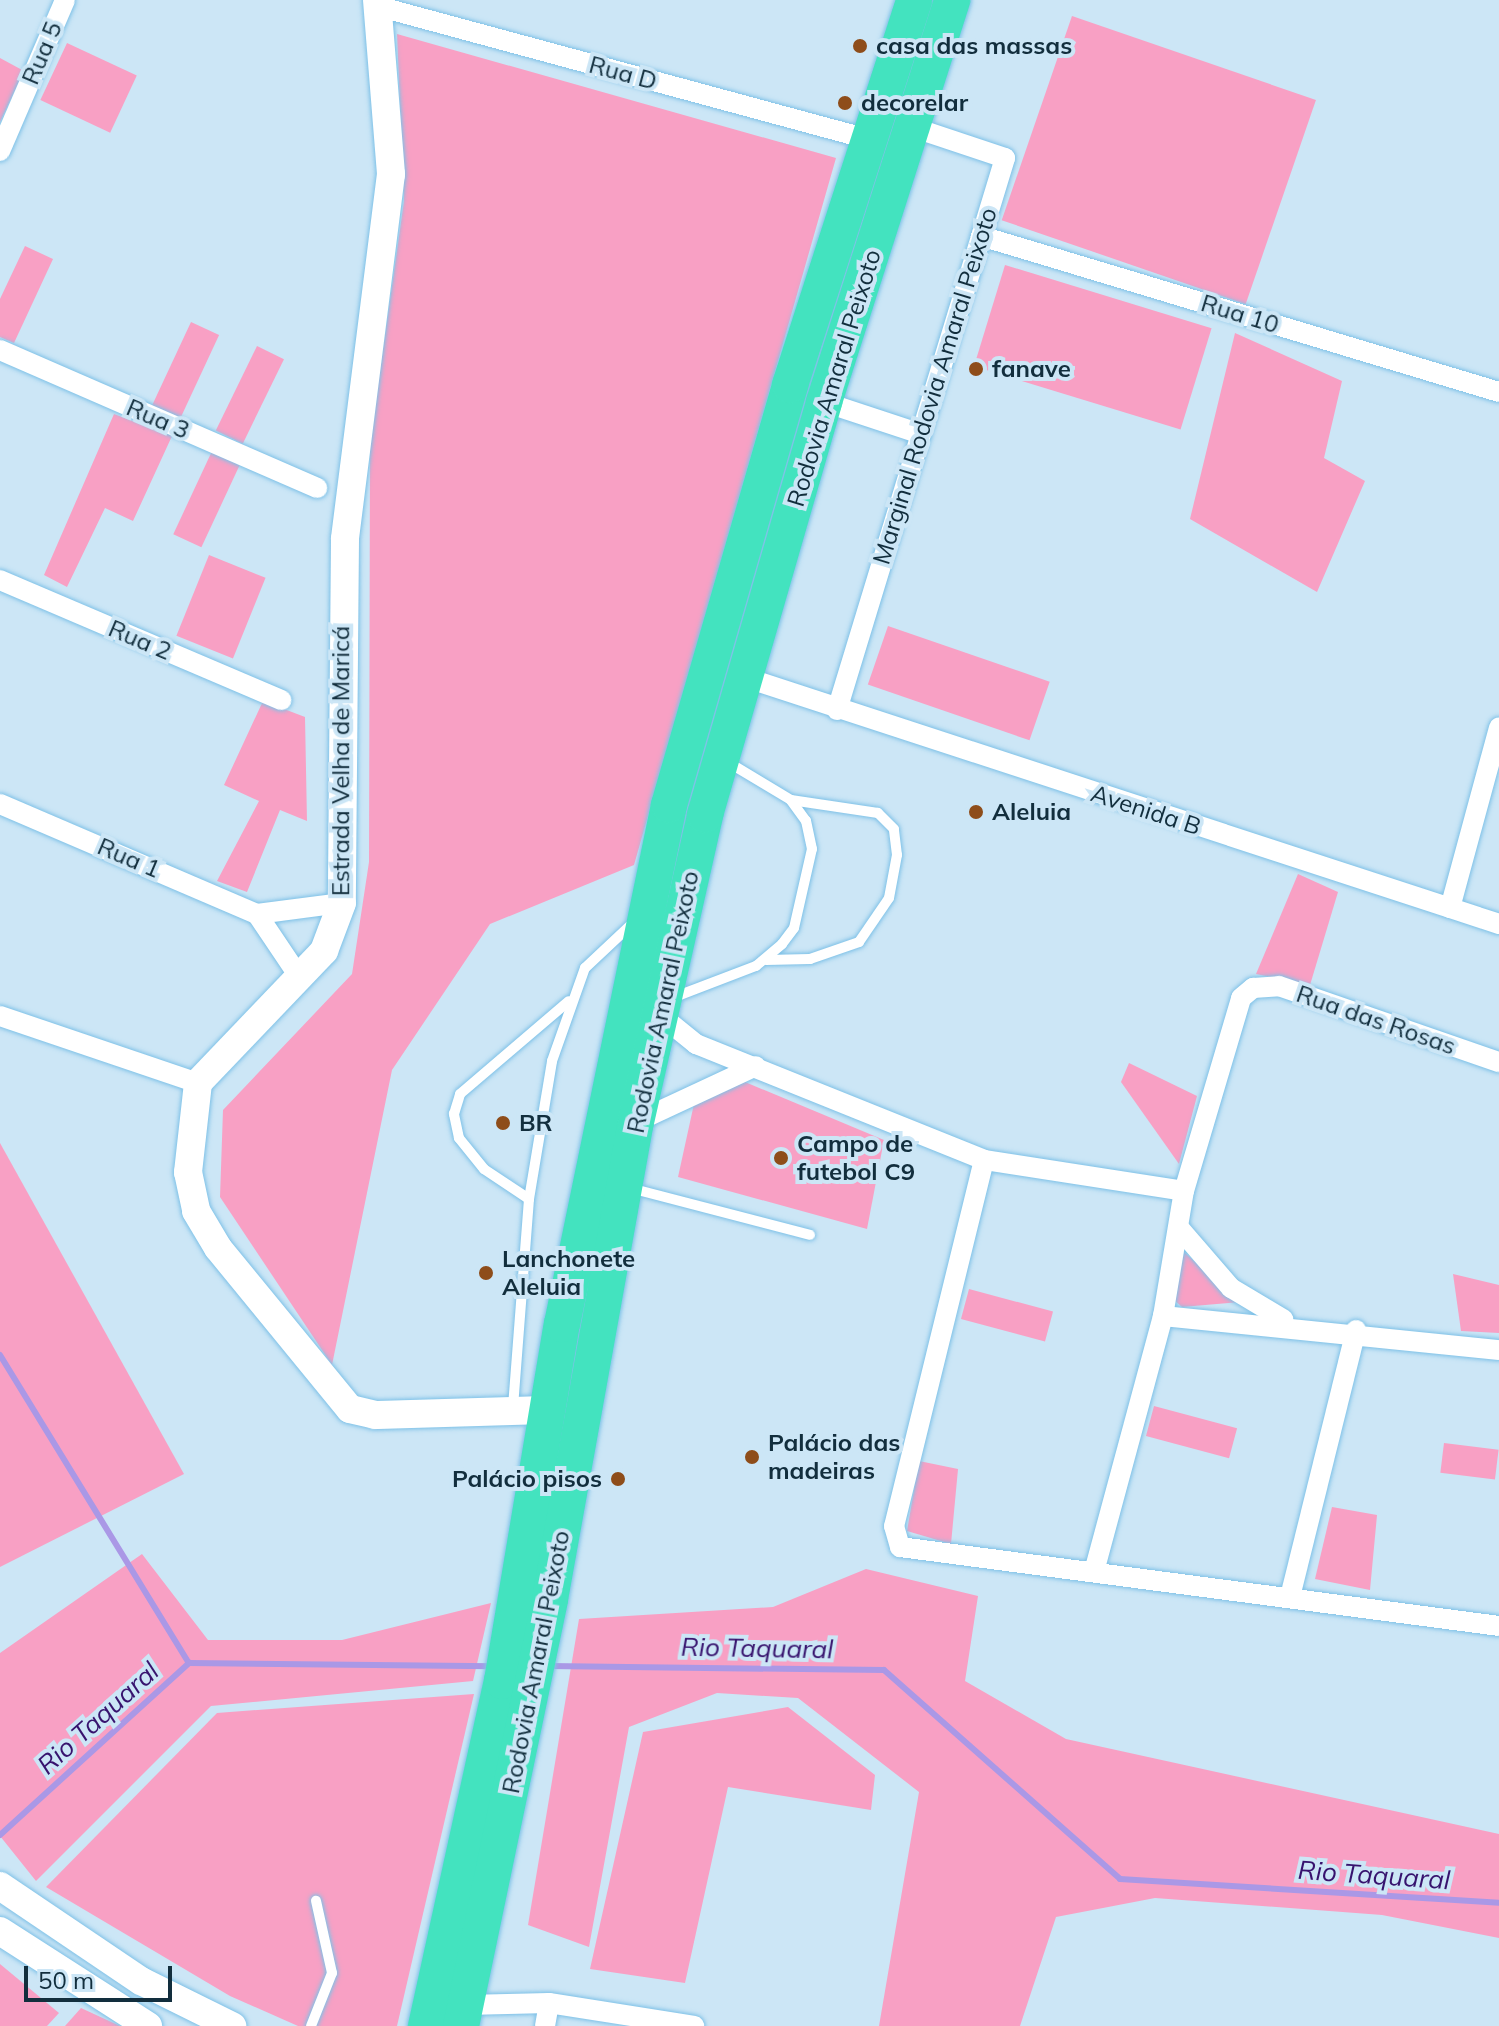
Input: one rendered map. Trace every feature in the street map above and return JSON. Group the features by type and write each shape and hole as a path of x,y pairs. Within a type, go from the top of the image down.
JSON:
{"highway":[{"name":"Rodovia Amaral Peixoto","path":"534,1597 531,1410 654,904 669,805 707,656 914,0"},
{"name":"Rodovia Amaral Peixoto","path":"463,2015 534,1597 661,1008 720,757 747,678 824,402 952,0"},
{"name":"Rodovia Amaral Peixoto","path":"426,2026 517,1684"}],"street":[{"name":"Rua 5","path":"0,151 57,3"},
{"name":"Rua D","path":"377,3 868,139"},
{"name":"Estrada Velha de Maricá","path":"198,1083 324,951 342,903 345,539 391,174 377,3"},
{"name":"Marginal Rodovia Amaral Peixoto","path":"837,710 918,433 1005,158 912,127"},
{"name":"Rua 10","path":"981,236 1499,392"},
{"name":"Rua 3","path":"0,350 317,488"},
{"path":"824,402 918,433"},
{"name":"Rua 2","path":"0,580 281,700"},
{"name":"Avenida B","path":"747,678 837,710 1499,924"},
{"path":"1450,908 1499,728"},
{"name":"Rua 1","path":"0,804 257,914"},
{"path":"300,978 257,914 342,903"},
{"name":"Rua das Rosas","path":"1184,1191 1232,1012 1253,988 1279,986 1499,1062"},
{"path":"661,1008 696,1044 984,1160 1184,1191 1163,1316 1095,1568"},
{"path":"0,1016 198,1083 188,1172 196,1211 330,1393 375,1415 531,1410"},
{"path":"636,1122 756,1066"},
{"path":"984,1160 895,1541 908,1549 1095,1568 1291,1593 1499,1626"},
{"path":"1180,1229 1231,1288 1294,1324"},
{"path":"1163,1316 1356,1330 1499,1350"},
{"path":"1291,1593 1356,1330"},
{"path":"5,1890 141,1981 232,2026"},
{"path":"0,1931 148,2026"},
{"path":"463,2015 549,2003 694,2026"},
{"path":"545,2026 549,2003"}],"lane":[{"path":"661,1008 766,960 810,959 859,942 889,898 897,855 894,829 878,813 791,800 720,757"},
{"path":"766,960 794,928 812,849 806,821 791,800"},
{"path":"531,1410 529,1199 570,1000 585,968 654,904"},
{"path":"529,1199 484,1169 459,1138 454,1114 460,1094 570,1000"},
{"path":"624,1187 810,1235"},
{"path":"311,2026 332,1973 316,1901"}],"shaded area":[{"path":"1072,16 1316,100 1246,304 1002,220"},
{"path":"397,34 836,158 634,865 490,924 392,1070 332,1365 220,1197 223,1110 352,974 369,862 370,442 404,201"},
{"path":"67,43 137,76 110,133 40,100"},
{"path":"0,58 24,71 0,122"},
{"path":"25,246 53,259 14,343 0,337 0,299"},
{"path":"1005,265 1212,328 1181,430 974,366"},
{"path":"191,322 219,335 180,419 152,406"},
{"path":"1235,333 1342,381 1324,458 1365,481 1317,592 1190,519"},
{"path":"257,346 284,359 243,444 216,430"},
{"path":"114,414 172,436 133,521 105,508 67,587 44,575"},
{"path":"213,449 241,462 201,547 173,534"},
{"path":"209,555 266,578 233,659 176,636"},
{"path":"888,626 1050,682 1029,740 868,685"},
{"path":"263,701 305,717 307,821 280,810 247,892 217,881 259,801 224,785"},
{"path":"1298,874 1338,892 1310,985 1256,974"},
{"path":"1129,1063 1197,1096 1179,1164 1121,1082"},
{"name":"Campo de futebol C9","path":"745,1082 884,1140 867,1229 678,1177 694,1104"},
{"path":"0,1143 184,1474 0,1567"},
{"path":"1184,1252 1240,1302 1182,1307 1173,1299"},
{"path":"1453,1274 1499,1285 1499,1333 1461,1331"},
{"path":"969,1289 1053,1312 1045,1341 961,1319"},
{"path":"1154,1406 1237,1428 1229,1458 1146,1436"},
{"path":"1444,1443 1499,1450 1495,1479 1440,1473"},
{"path":"919,1461 958,1469 951,1544 907,1531"},
{"path":"1332,1507 1377,1515 1370,1590 1315,1579"},
{"path":"142,1554 208,1640 342,1640 491,1603 473,1681 211,1706 36,1881 0,1836 0,1653"},
{"path":"866,1569 978,1596 965,1681 1066,1739 1499,1834 1499,1938 1382,1915 1155,1898 1056,1917 1020,2026 879,2026 919,1792 798,1698 717,1693 629,1727 589,1947 528,1925 579,1619 773,1607"},
{"path":"474,1694 397,2026 298,2026 230,1996 46,1887 217,1713"},
{"path":"788,1707 875,1775 871,1810 728,1787 685,1983 590,1969 643,1732"},
{"path":"0,1964 59,2013 47,2026 0,2026"},
{"path":"81,2008 120,2026 65,2026"}],"waterway":[{"path":"0,1355 189,1663"},
{"name":"Rio Taquaral","path":"0,1835 189,1663 494,1666"},
{"name":"Rio Taquaral","path":"549,1666 884,1670 1120,1879 1499,1903"}],"place":[{"name":"casa das massas","path":"860,46"},
{"name":"decorelar","path":"845,103"},
{"name":"fanave","path":"976,369"},
{"name":"Aleluia","path":"976,812"},
{"name":"BR","path":"503,1123"},
{"name":"Campo de futebol C9","path":"781,1158"},
{"name":"Lanchonete Aleluia","path":"486,1273"},
{"name":"Palácio das madeiras","path":"752,1457"},
{"name":"Palácio pisos","path":"618,1479"}]}
